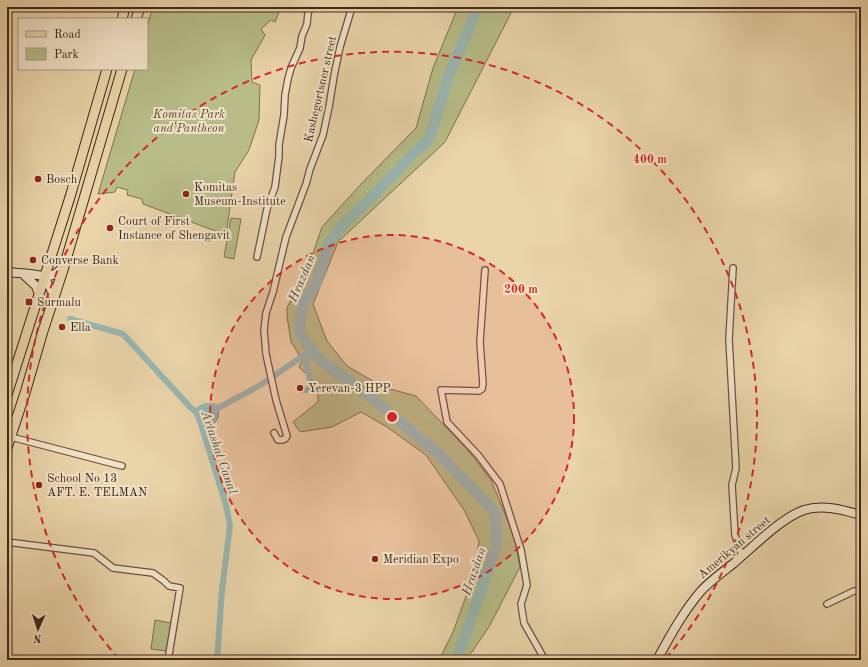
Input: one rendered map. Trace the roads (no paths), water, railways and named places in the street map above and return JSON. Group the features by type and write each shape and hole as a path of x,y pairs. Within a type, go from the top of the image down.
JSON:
{"main road":[{"path":"122,18 125,7"},
{"path":"136,18 140,7"},
{"path":"7,395 70,197 107,70"},
{"path":"7,448 55,296 122,70"}],"street":[{"path":"257,257 267,209 275,187 288,79 300,48 302,36 307,24 308,13 311,7"},
{"name":"Kashegortsner street","path":"274,433 278,440 285,439 287,436 276,400 266,354 264,330 266,313 273,292 286,237 306,184 322,135 329,107 340,47 352,7"},
{"path":"7,272 44,277 57,273 64,264"},
{"path":"732,268 729,339 736,468 732,485 735,535 742,556"},
{"path":"485,270 480,342 483,384 482,389 473,392 441,390 447,422 478,455 500,484 521,550 527,585 521,604 524,623 545,660"},
{"path":"26,274 36,286 39,294"},
{"path":"44,277 51,289 53,299"},
{"path":"11,437 122,466"},
{"name":"Amerikyan street","path":"657,660 673,632 702,590 789,517 804,510 824,507 861,515"},
{"path":"7,542 94,553 113,568 153,573 169,586 180,588 168,660"},
{"path":"827,604 854,591 861,591"}],"water":[{"path":"208,407 218,411 218,417 216,421 206,427 201,411"}],"waterway":[{"name":"Hrazdan","path":"457,660 496,547 496,513 440,455 378,403 320,360 300,334 300,323 303,303 316,284 329,243 343,225 429,139 449,75 478,7"},
{"name":"Artashat Canal","path":"70,319 123,334 196,412 199,418 226,505 230,526 222,590 217,660"},
{"path":"210,415 216,409 259,386 312,350"},
{"path":"301,390 312,388 306,362 307,354"},
{"path":"196,412 206,406 218,408"}],"place":[{"name":"Bosch","path":"38,179"},
{"name":"Komitas Museum-Institute","path":"186,194"},
{"name":"Court of First Instance of Shengavit","path":"110,228"},
{"name":"Converse Bank","path":"33,260"},
{"name":"Surmalu","path":"29,302"},
{"name":"Ella","path":"62,327"},
{"name":"Yerevan-3 HPP","path":"300,388"},
{"name":"School No 13 AFT. E. TELMAN","path":"39,485"},
{"name":"Meridian Expo","path":"375,559"}],"park label":[{"name":"Komitas Park and Pantheon","path":"189,121"}]}
